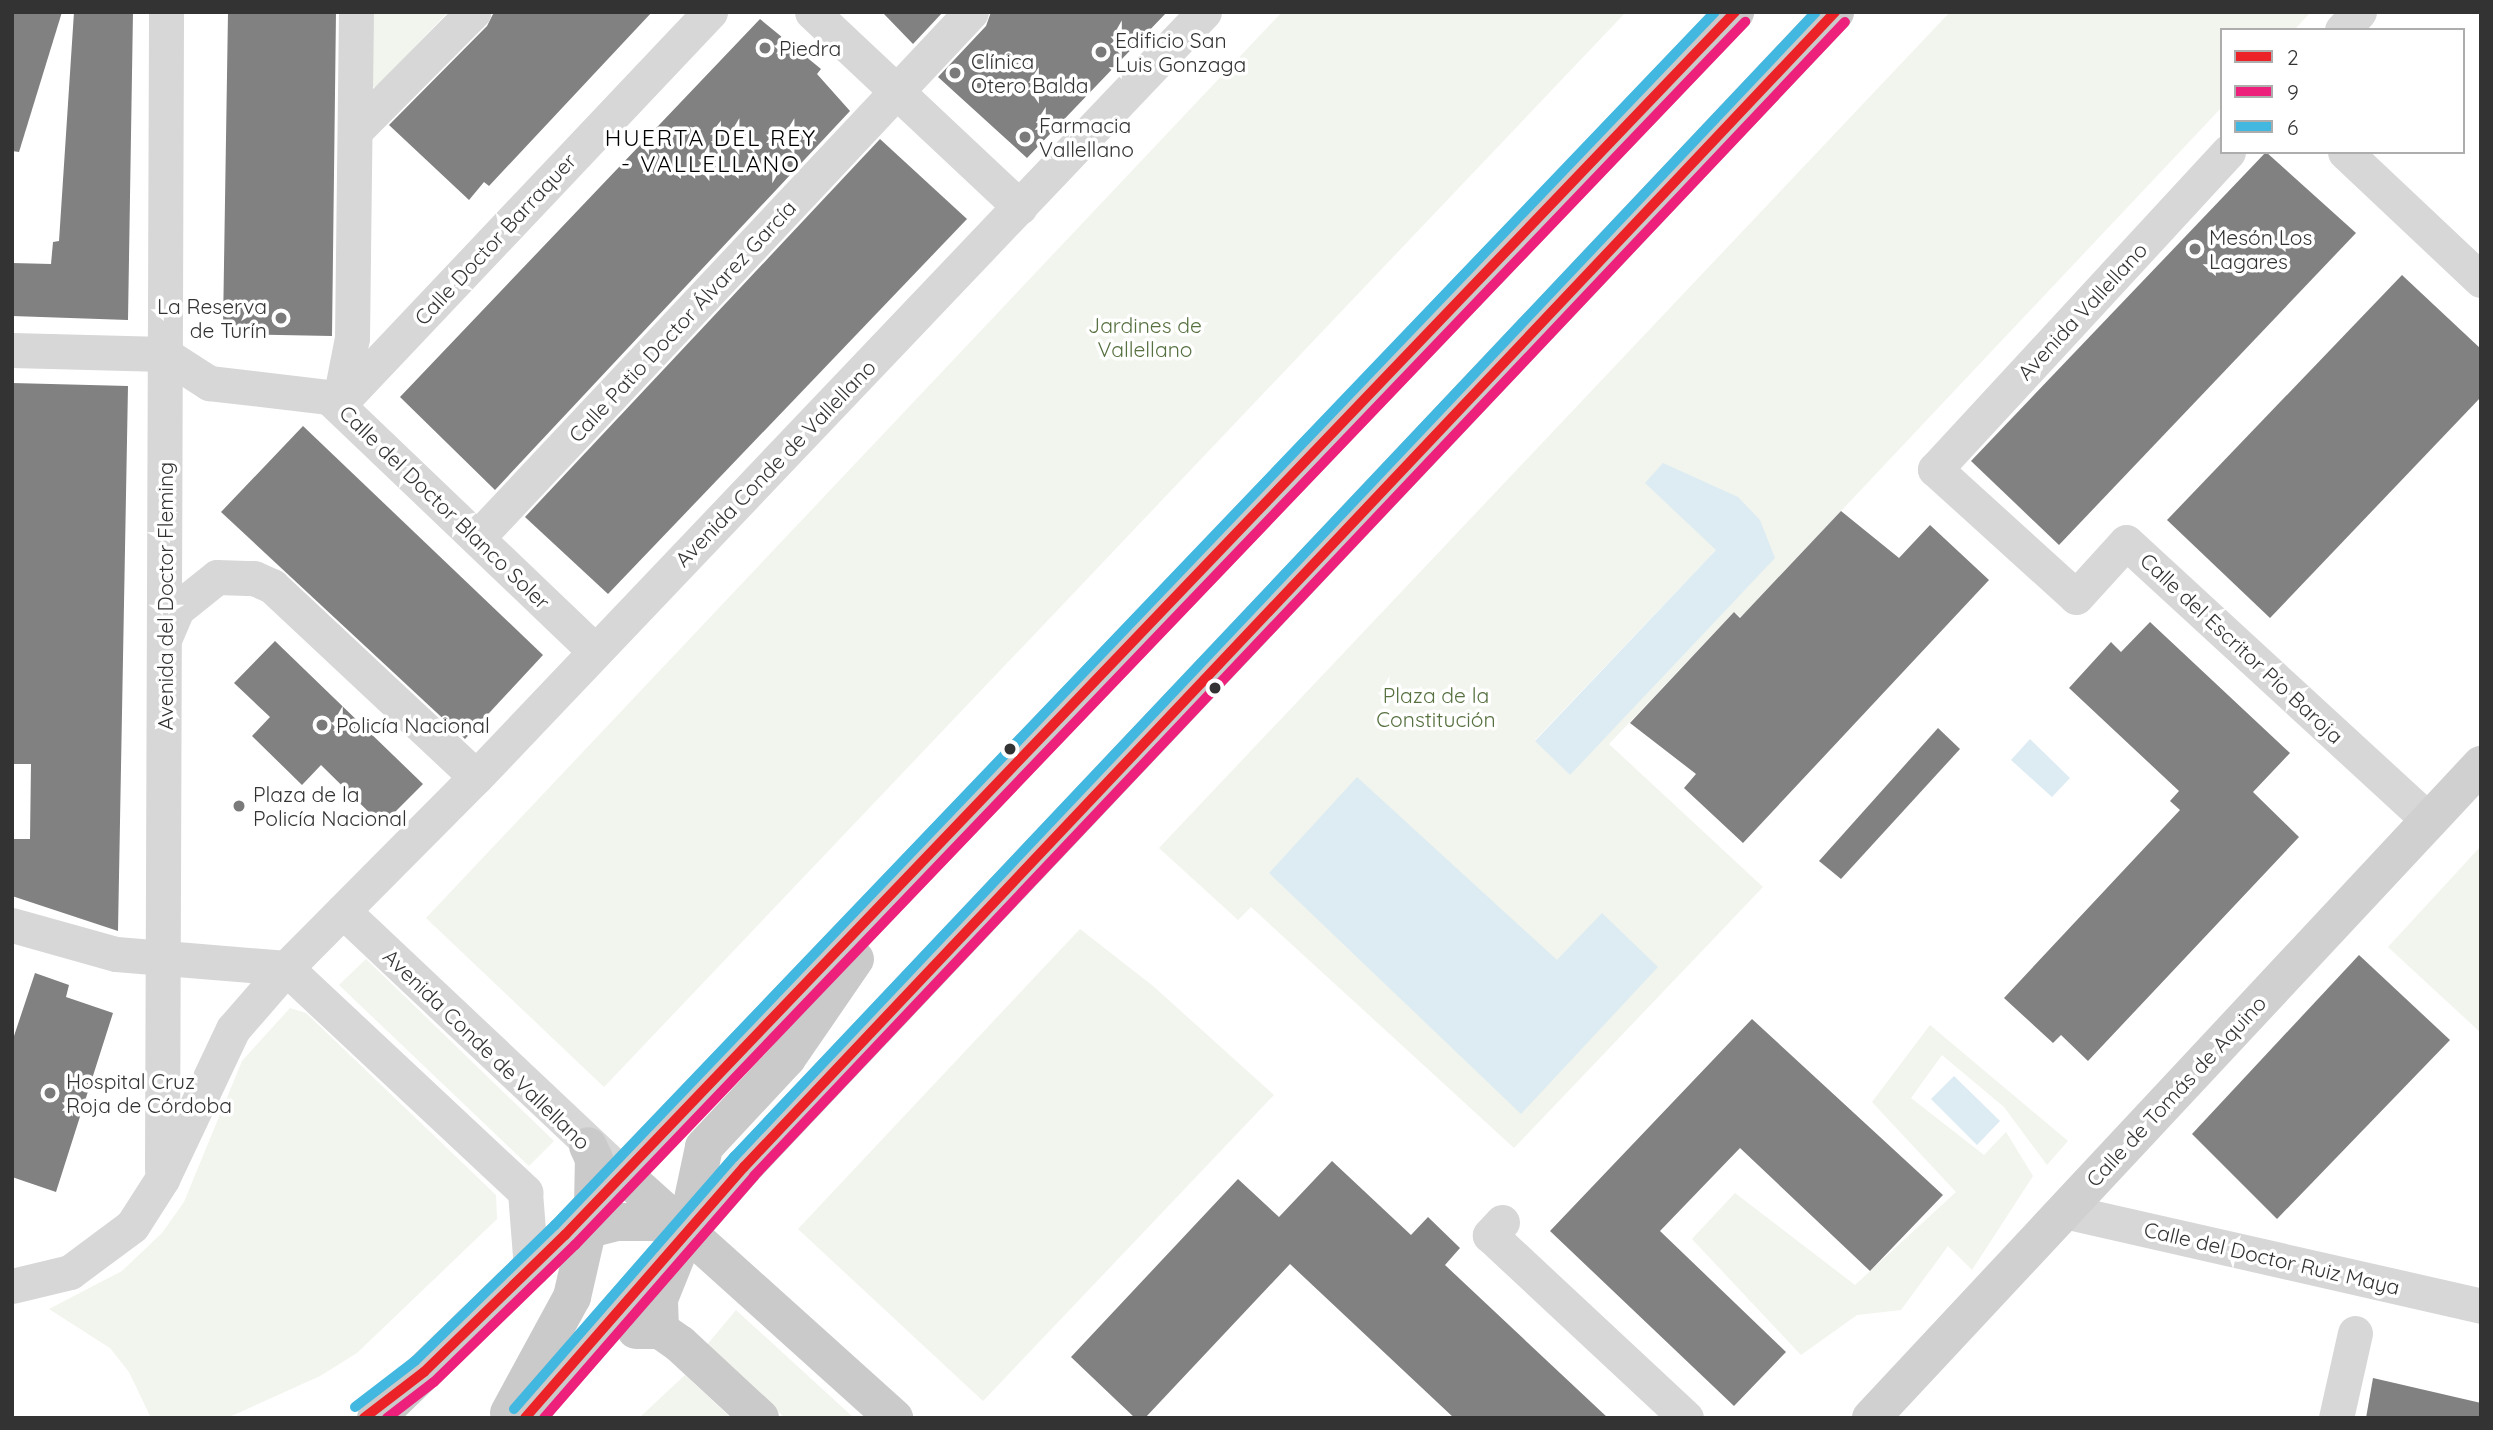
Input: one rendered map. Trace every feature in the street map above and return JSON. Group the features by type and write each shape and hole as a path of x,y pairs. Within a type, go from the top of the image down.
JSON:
{"main road":[{"path":"376,1418 582,1222 623,1174 1735,12"},
{"path":"525,1418 686,1232 1835,12"},
{"path":"660,1330 659,1299 686,1232 704,1147 787,1058 923,860"},
{"path":"506,1418 572,1297 594,1159 588,1146"},
{"path":"623,1174 894,1418"},
{"path":"582,1222 655,1222 686,1232"},
{"path":"568,1370 634,1330 660,1330 760,1418"},
{"path":"364,1418 424,1372"}],"street":[{"name":"Avenida del Doctor Fleming","path":"162,1179 160,958 166,635 166,12"},
{"path":"339,404 352,338 356,12"},
{"path":"355,131 473,12"},
{"name":"Calle Doctor Barraquer","path":"339,404 710,12"},
{"path":"812,12 1020,207"},
{"name":"Calle Patio Doctor Álvarez García","path":"478,537 971,12"},
{"name":"Avenida Conde de Vallellano","path":"12,1286 48,1280 91,1261 132,1226 162,1179 233,1029 286,968 476,777 1204,12"},
{"path":"2344,28 2359,12"},
{"name":"Avenida Vallellano","path":"1935,468 2226,154"},
{"path":"2347,154 2481,280"},
{"path":"12,350 164,354"},
{"name":"Calle del Doctor Blanco Soler","path":"164,354 209,383 316,393 339,404 595,651"},
{"name":"Calle del Escritor Pío Baroja","path":"1935,468 2076,597 2126,542 2429,821"},
{"path":"166,635 177,609 217,577 254,578 272,586 476,777"},
{"name":"Calle de Tomás de Aquino","path":"1871,1418 2481,765"},
{"name":"Avenida Conde de Vallellano","path":"343,911 588,1146 623,1174"},
{"path":"12,925 116,954 286,968 525,1192 531,1269"},
{"name":"Calle del Doctor Ruiz Maya","path":"2064,1211 2481,1306"},
{"path":"1502,1222 1490,1235 1686,1418"},
{"path":"2336,1418 2355,1333"}],"green space":[{"path":"369,12 448,12 376,87 370,86"},
{"name":"Jardines de Vallellano","path":"1282,12 1626,12 604,1087 426,918"},
{"name":"Plaza de la Constitución","path":"1950,12 2311,12 2296,28 2220,28 2220,109 1741,617 1734,612 1609,744 1763,887 1514,1148 1251,907 1238,920 1159,848","holes":["1716,550 1570,775 1535,740"]},
{"path":"2481,846 2481,1033 2388,947"},
{"path":"1080,929 1153,986 1274,1095 983,1401 798,1229"},
{"path":"366,959 554,1141 529,1166 339,985"},
{"path":"290,1008 306,1013 496,1195 497,1219 357,1353 320,1376 227,1418 151,1418 129,1372 110,1348 49,1309 122,1271 162,1233 184,1202 242,1061"},
{"path":"1930,1025 2068,1141 2047,1165 2004,1107 1942,1055 1911,1098 1984,1155 2006,1132 2033,1176 1972,1270 1948,1246 1901,1310 1857,1315 1801,1355 1692,1239 1735,1193 1855,1285 1956,1192 1872,1102"},
{"path":"736,1310 854,1418 785,1418 706,1346"},
{"path":"685,1375 731,1418 639,1418"}],"shaded area":[{"path":"1663,463 1738,497 1760,520 1775,558 1570,775 1535,741 1716,550 1645,483"},
{"path":"2030,739 2070,778 2052,797 2011,760"},
{"path":"1357,777 1557,960 1602,913 1658,967 1521,1114 1269,873"},
{"path":"1954,1076 2000,1121 1977,1145 1931,1099"}],"building":[{"path":"12,12 62,12 19,152 12,151"},
{"path":"74,12 133,12 128,320 12,316 12,263 51,264 53,242 59,241"},
{"path":"228,12 336,12 332,336 230,334 230,327 223,327"},
{"path":"494,12 652,12 489,186 484,182 469,200 389,125 487,26"},
{"path":"882,12 943,12 913,44"},
{"path":"991,12 1167,12 1027,158 938,77 986,26"},
{"path":"760,19 821,69 817,74 850,111 495,490 400,397"},
{"path":"880,139 967,219 608,594 525,517"},
{"path":"2264,154 2268,154 2356,233 2059,545 1971,461"},
{"path":"2402,275 2481,349 2481,397 2270,618 2167,520"},
{"path":"12,383 128,386 118,931 12,896 12,839 30,839 31,764 12,764"},
{"path":"303,426 543,655 465,739 221,512"},
{"path":"1841,511 1899,558 1930,525 1989,580 1743,843 1684,788 1696,774 1630,723 1734,612 1740,618"},
{"path":"2150,622 2290,753 2253,792 2299,837 2088,1061 2061,1035 2053,1043 2004,998 2180,810 2170,801 2179,791 2069,688 2111,642 2121,652"},
{"path":"275,641 423,784 382,825 321,765 302,785 252,736 270,717 234,683"},
{"path":"1938,728 1960,749 1841,879 1819,861"},
{"path":"2359,955 2450,1040 2277,1219 2192,1134"},
{"name":"Hospital Cruz Roja de Córdoba","path":"35,973 69,985 66,997 113,1013 56,1192 12,1177 12,1042"},
{"path":"1752,1019 1943,1195 1870,1271 1740,1148 1660,1231 1786,1352 1734,1406 1550,1231"},
{"path":"1332,1161 1411,1235 1428,1217 1460,1248 1445,1265 1608,1418 1454,1418 1290,1264 1145,1418 1135,1418 1071,1357 1238,1179 1279,1217"},
{"path":"2373,1378 2481,1403 2481,1418 2366,1418"}],"transit line":[{"name":"6","path":"355,1407 415,1361 555,1225 1715,12"},
{"name":"2","path":"364,1418 424,1372 565,1235 1735,12"},
{"name":"6","path":"514,1409 734,1157 1816,12"},
{"name":"2","path":"525,1418 744,1167 1835,12"},
{"name":"9","path":"387,1418 434,1382 575,1245 1745,22"},
{"name":"9","path":"544,1418 754,1176 1845,22"}],"place":[{"name":"Piedra","path":"765,48"},
{"name":"Edificio San Luis Gonzaga","path":"1101,52"},
{"name":"Clínica Otero Balda","path":"955,73"},
{"name":"Farmacia Vallellano","path":"1025,137"},
{"name":"Mesón Los Lagares","path":"2195,249"},
{"name":"La Reserva de Turín","path":"281,318"},
{"name":"Policía Nacional","path":"322,725"},
{"name":"Plaza de la Policía Nacional","path":"239,806"},
{"name":"Hospital Cruz Roja de Córdoba","path":"50,1093"}],"district":[{"name":"HUERTA DEL REY - VALLELLANO","path":"711,151"}]}
